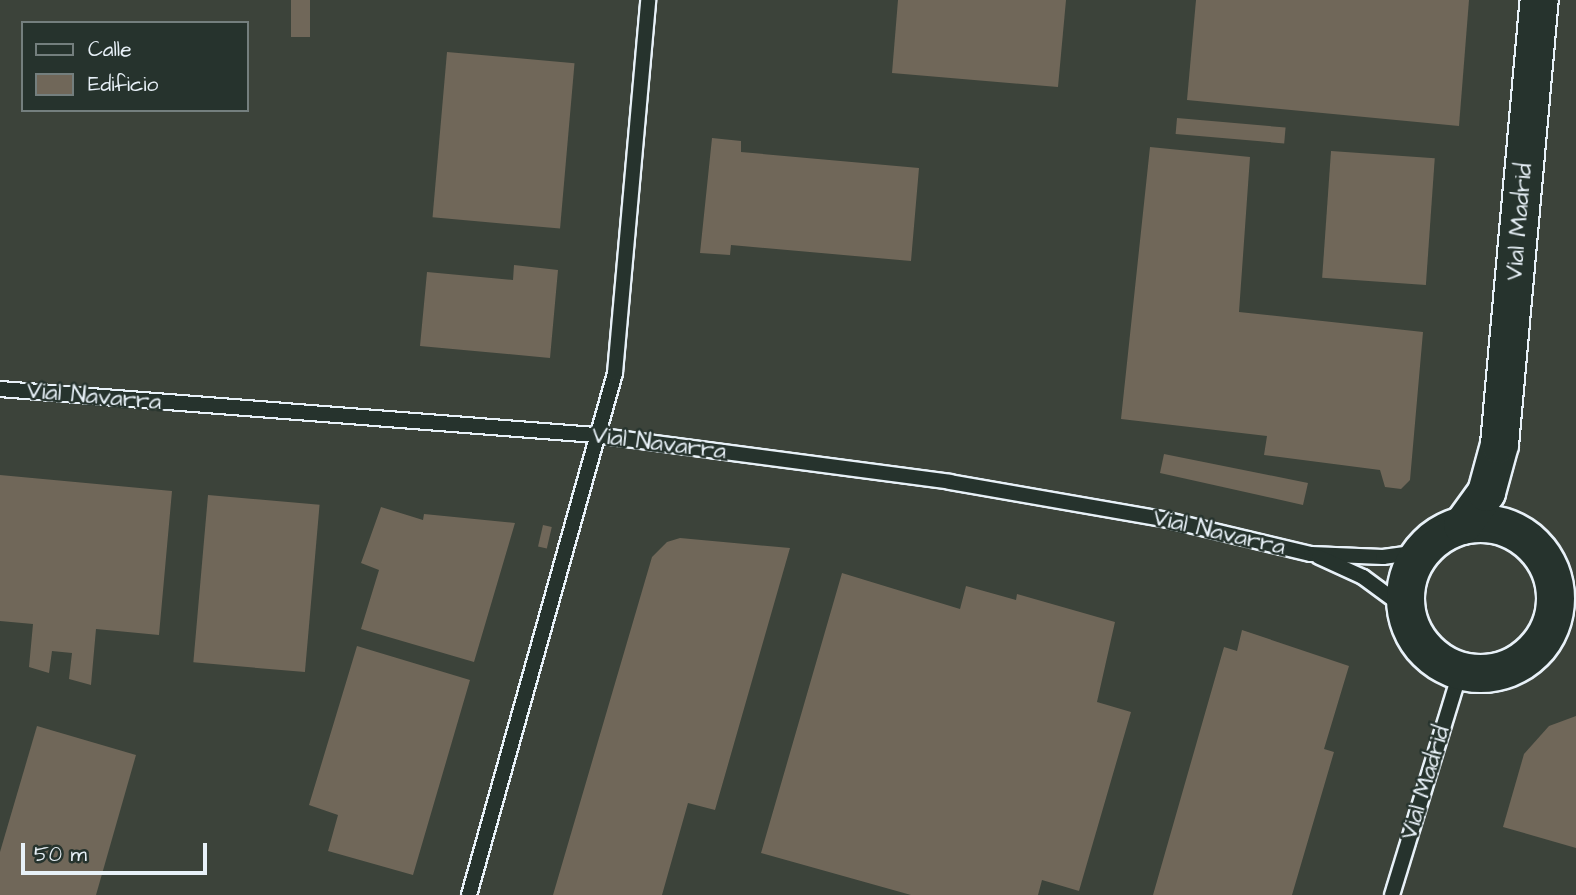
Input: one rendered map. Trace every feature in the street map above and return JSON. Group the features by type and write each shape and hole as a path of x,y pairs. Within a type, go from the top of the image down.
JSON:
{"street":[{"name":"Vial Madrid","path":"1462,525 1486,492 1499,444 1539,0"},
{"name":"Vial Madrid","path":"1499,444 1510,499 1525,538"},
{"path":"1487,523 1525,538 1549,567 1565,622 1518,665 1489,674 1460,672 1427,651 1415,636 1405,608 1405,582 1418,552 1437,536 1462,525 1487,523"}],"lane":[{"path":"469,895 595,435 615,373 648,0"},
{"name":"Vial Navarra","path":"0,389 595,435 950,482 1168,520 1311,554 1363,577 1405,608"},
{"name":"Vial Navarra","path":"1311,554 1383,557 1418,552"},
{"name":"Vial Madrid","path":"1392,895 1460,672"}],"shaded area":[{"path":"0,0 1576,0 1576,895 0,895"}],"building":[{"path":"291,0 310,0 310,37 291,37"},
{"path":"898,0 1066,0 1058,87 892,73"},
{"path":"1196,0 1469,0 1459,126 1187,100"},
{"path":"447,52 575,63 560,229 433,217"},
{"path":"1177,118 1286,127 1284,143 1176,134"},
{"path":"712,138 741,141 741,152 919,168 911,261 731,245 730,255 700,253"},
{"path":"1150,147 1250,157 1239,312 1423,332 1410,480 1401,489 1385,487 1380,470 1264,455 1267,436 1121,419"},
{"path":"1331,151 1435,158 1426,285 1322,278"},
{"path":"514,265 558,270 550,358 420,346 427,272 513,280"},
{"path":"1164,454 1308,483 1303,505 1160,473"},
{"path":"0,475 172,491 159,635 96,629 91,685 69,679 72,653 52,651 49,673 29,667 33,624 0,621"},
{"path":"208,495 320,505 305,672 193,662"},
{"path":"381,507 423,520 424,514 515,523 474,662 361,629 379,570 361,563"},
{"path":"543,525 552,527 547,548 538,546"},
{"path":"680,538 790,548 715,810 688,803 662,895 553,895 652,557 667,542"},
{"path":"842,573 960,609 966,586 1016,600 1017,594 1115,622 1097,702 1131,712 1079,891 1042,880 1038,895 911,895 761,853"},
{"path":"1242,630 1349,666 1324,749 1334,752 1292,895 1153,895 1224,647 1237,651"},
{"path":"357,646 470,680 413,875 328,851 338,815 309,805"},
{"path":"1576,716 1576,848 1503,827 1524,754 1549,726"},
{"path":"37,726 136,755 96,895 0,895 0,852"}]}
